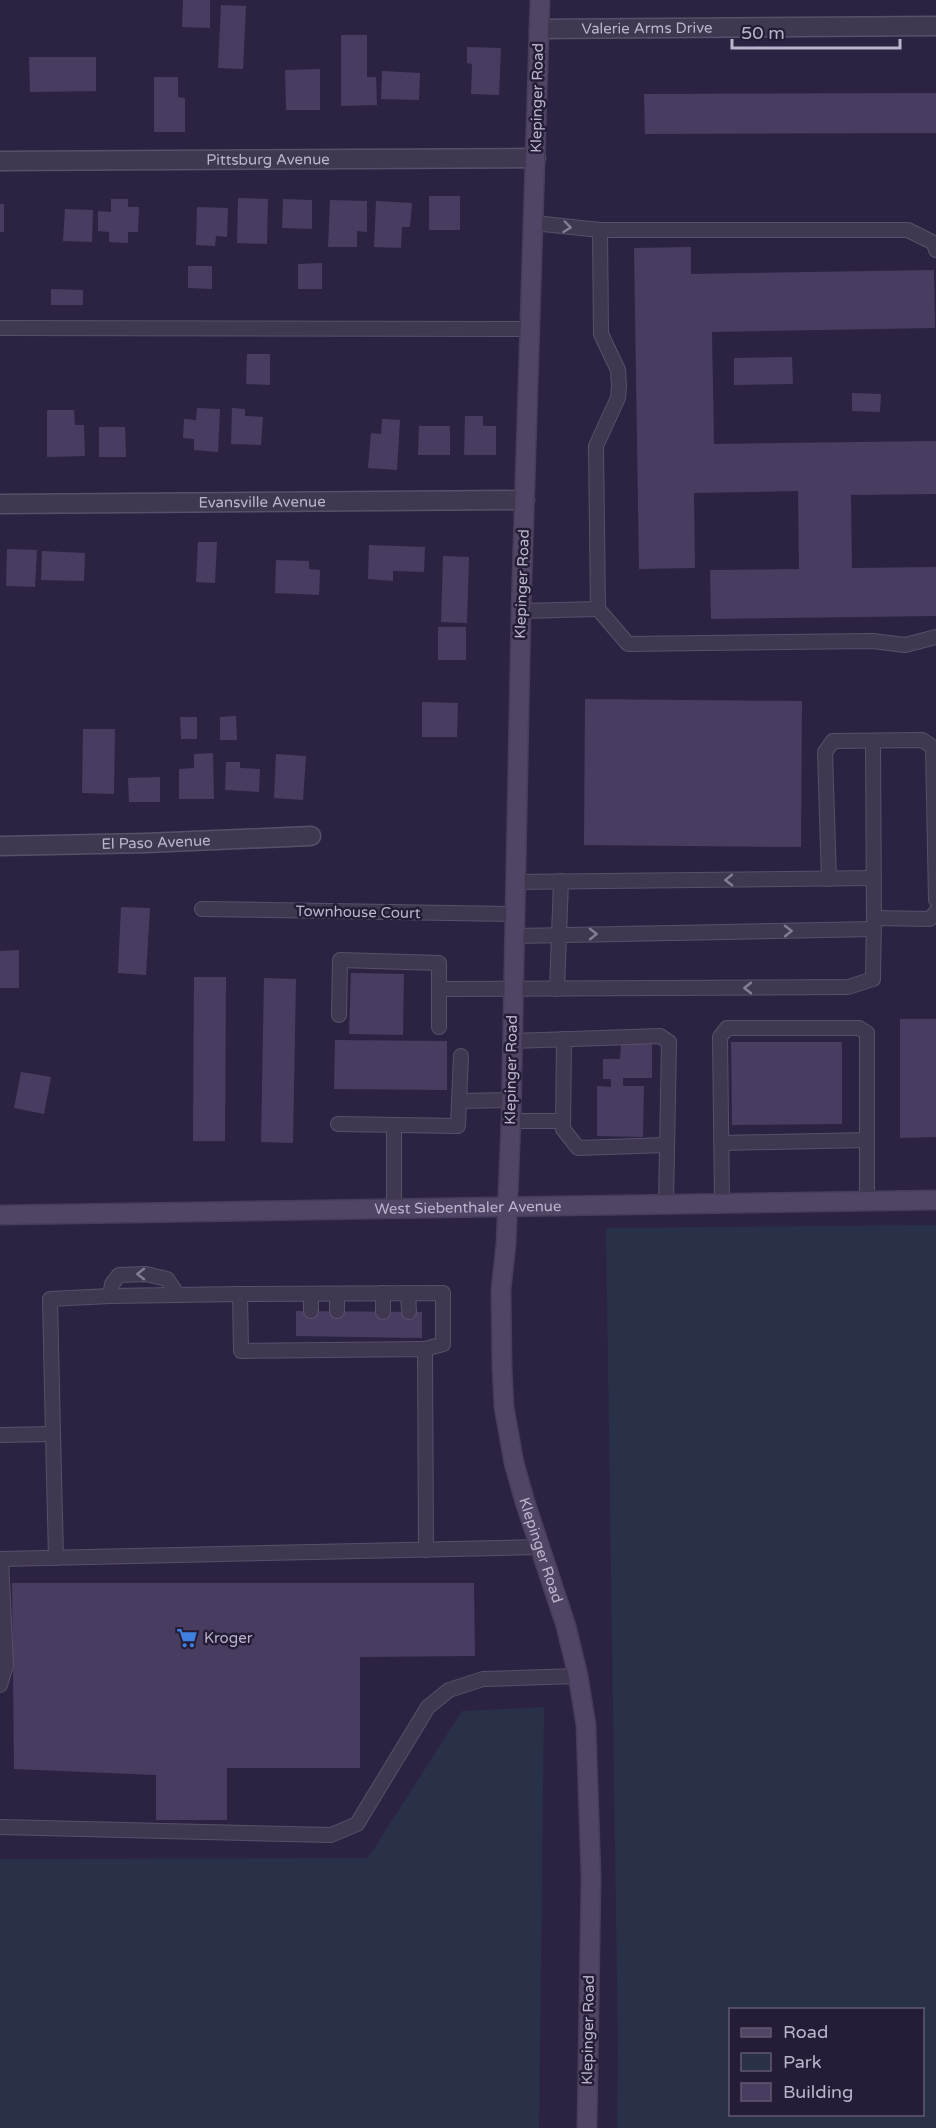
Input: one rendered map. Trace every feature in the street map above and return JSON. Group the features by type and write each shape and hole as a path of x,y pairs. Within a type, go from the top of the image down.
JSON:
{"street":[{"name":"Klepinger Road","path":"540,0 514,882 511,1121 501,1289 504,1407 514,1462 566,1626 578,1676 586,1725 590,1855 587,2128"},
{"name":"Valerie Arms Drive","path":"539,29 936,26"},
{"name":"Pittsburg Avenue","path":"0,161 536,158"},
{"name":"Evansville Avenue","path":"0,504 525,500"},
{"name":"El Paso Avenue","path":"0,846 311,836"},
{"name":"West Siebenthaler Avenue","path":"0,1215 936,1200"}],"lane":[{"path":"534,223 600,230 908,230 934,243 936,249"},
{"path":"600,230 601,334 618,370 619,386 618,398 596,446 598,609 628,644 873,641 905,645 936,637"},
{"path":"0,328 530,329"},
{"path":"522,611 598,609"},
{"path":"829,879 825,752 833,741 922,740 933,747 936,900"},
{"path":"439,989 848,987 873,979 873,741"},
{"path":"514,882 874,878"},
{"path":"557,989 561,881"},
{"name":"Townhouse Court","path":"201,909 514,914"},
{"path":"514,936 874,923 930,919 936,912"},
{"path":"339,1015 340,960 439,963 439,1027"},
{"path":"722,1202 720,1037 727,1028 859,1028 867,1033 867,1201"},
{"path":"512,1041 660,1036 669,1041 666,1204"},
{"path":"564,1039 563,1129 578,1148 667,1145"},
{"path":"338,1124 458,1126 461,1056"},
{"path":"459,1101 511,1100"},
{"path":"511,1121 563,1121"},
{"path":"394,1125 394,1210"},
{"path":"722,1143 867,1140"},
{"path":"110,1296 112,1284 119,1275 146,1274 167,1279 178,1294"},
{"path":"383,1293 383,1312"},
{"path":"408,1293 409,1312"},
{"path":"56,1558 50,1299 178,1294 443,1293 443,1344 425,1349 409,1343 312,1343 241,1351 240,1294"},
{"path":"311,1294 311,1311"},
{"path":"337,1294 337,1311"},
{"path":"425,1349 426,1550"},
{"path":"0,1435 53,1434"},
{"path":"0,1685 6,1665 1,1559 540,1547"},
{"path":"0,1827 331,1835 357,1824 428,1707 449,1690 483,1679 578,1676"}],"green space":[{"path":"936,1225 936,2128 617,2128 618,2050 606,1228"},
{"path":"544,1707 539,2128 0,2128 0,1859 368,1858 462,1711"}],"building":[{"path":"183,0 210,0 210,28 182,27"},
{"path":"221,5 246,6 243,69 218,68"},
{"path":"341,35 367,35 367,77 376,77 377,105 341,106"},
{"path":"467,47 501,48 499,95 471,94 472,64 467,63"},
{"path":"29,57 96,57 96,91 30,92"},
{"path":"320,69 320,110 286,110 285,70"},
{"path":"382,71 420,73 419,100 381,99"},
{"path":"154,77 178,77 178,97 185,98 185,132 154,132"},
{"path":"936,93 936,133 645,134 644,94"},
{"path":"429,196 460,196 460,230 429,230"},
{"path":"238,198 268,199 267,244 237,243"},
{"path":"111,199 128,199 128,207 139,207 138,232 128,232 128,243 109,242 109,232 98,231 98,211 111,212"},
{"path":"283,199 312,200 312,229 282,228"},
{"path":"330,200 367,201 367,232 357,231 357,247 328,247"},
{"path":"376,201 412,203 410,227 402,227 401,248 374,247"},
{"path":"0,204 4,204 4,232 0,232"},
{"path":"197,207 228,208 227,237 216,236 215,246 196,245"},
{"path":"65,209 93,210 92,242 63,241"},
{"path":"691,247 691,274 934,270 935,328 712,332 714,444 936,441 936,494 851,495 852,568 936,567 936,616 711,619 710,570 799,569 798,491 694,493 695,568 639,569 634,248"},
{"path":"322,263 322,289 298,289 298,264"},
{"path":"188,266 212,266 212,289 188,288"},
{"path":"51,289 83,290 83,305 51,305"},
{"path":"247,354 270,354 270,385 246,384"},
{"path":"792,357 793,384 734,385 734,358"},
{"path":"852,393 881,394 880,412 852,411"},
{"path":"197,408 220,409 218,452 194,450 194,439 183,438 184,419 196,420"},
{"path":"232,408 245,409 245,416 263,417 261,445 231,444"},
{"path":"47,410 74,410 75,425 84,425 85,456 47,457"},
{"path":"465,416 483,416 483,426 496,426 496,455 464,455"},
{"path":"382,419 400,420 397,470 368,468 371,433 381,434"},
{"path":"419,426 450,426 450,455 418,455"},
{"path":"99,427 125,427 126,457 99,457"},
{"path":"198,542 217,542 215,583 196,582"},
{"path":"369,545 425,547 424,572 393,571 393,581 368,579"},
{"path":"7,549 37,550 35,587 6,586"},
{"path":"42,551 85,553 84,581 41,580"},
{"path":"443,556 469,557 467,623 441,622"},
{"path":"276,560 309,561 309,569 320,570 319,595 275,593"},
{"path":"438,627 466,627 466,660 438,660"},
{"path":"585,699 802,701 801,847 584,845"},
{"path":"422,702 458,703 457,737 422,737"},
{"path":"236,716 237,740 220,740 220,717"},
{"path":"180,717 197,717 197,739 181,739"},
{"path":"83,729 115,729 114,794 82,793"},
{"path":"213,753 214,799 179,799 179,769 194,768 194,754"},
{"path":"276,754 306,756 303,800 274,798"},
{"path":"226,762 240,762 240,768 260,769 259,792 225,790"},
{"path":"160,777 160,802 129,802 128,778"},
{"path":"121,907 150,908 146,975 118,973"},
{"path":"19,950 19,988 0,988 0,951"},
{"path":"351,973 404,974 403,1035 349,1034"},
{"path":"194,977 226,977 225,1141 193,1141"},
{"path":"264,978 296,979 293,1143 261,1142"},
{"path":"900,1019 936,1019 936,1137 900,1138"},
{"path":"335,1040 447,1041 447,1090 334,1089"},
{"path":"731,1042 842,1042 842,1124 732,1125"},
{"path":"621,1043 652,1043 652,1078 623,1078 623,1086 644,1086 643,1137 597,1136 597,1086 611,1087 611,1079 603,1079 603,1059 620,1059"},
{"path":"21,1072 51,1077 44,1114 14,1108"},
{"path":"296,1311 422,1312 422,1338 296,1336"},
{"path":"12,1583 474,1583 475,1656 360,1657 360,1768 227,1768 227,1820 156,1820 156,1775 14,1769"}],"place":[{"name":"Kroger","path":"187,1638"}]}
